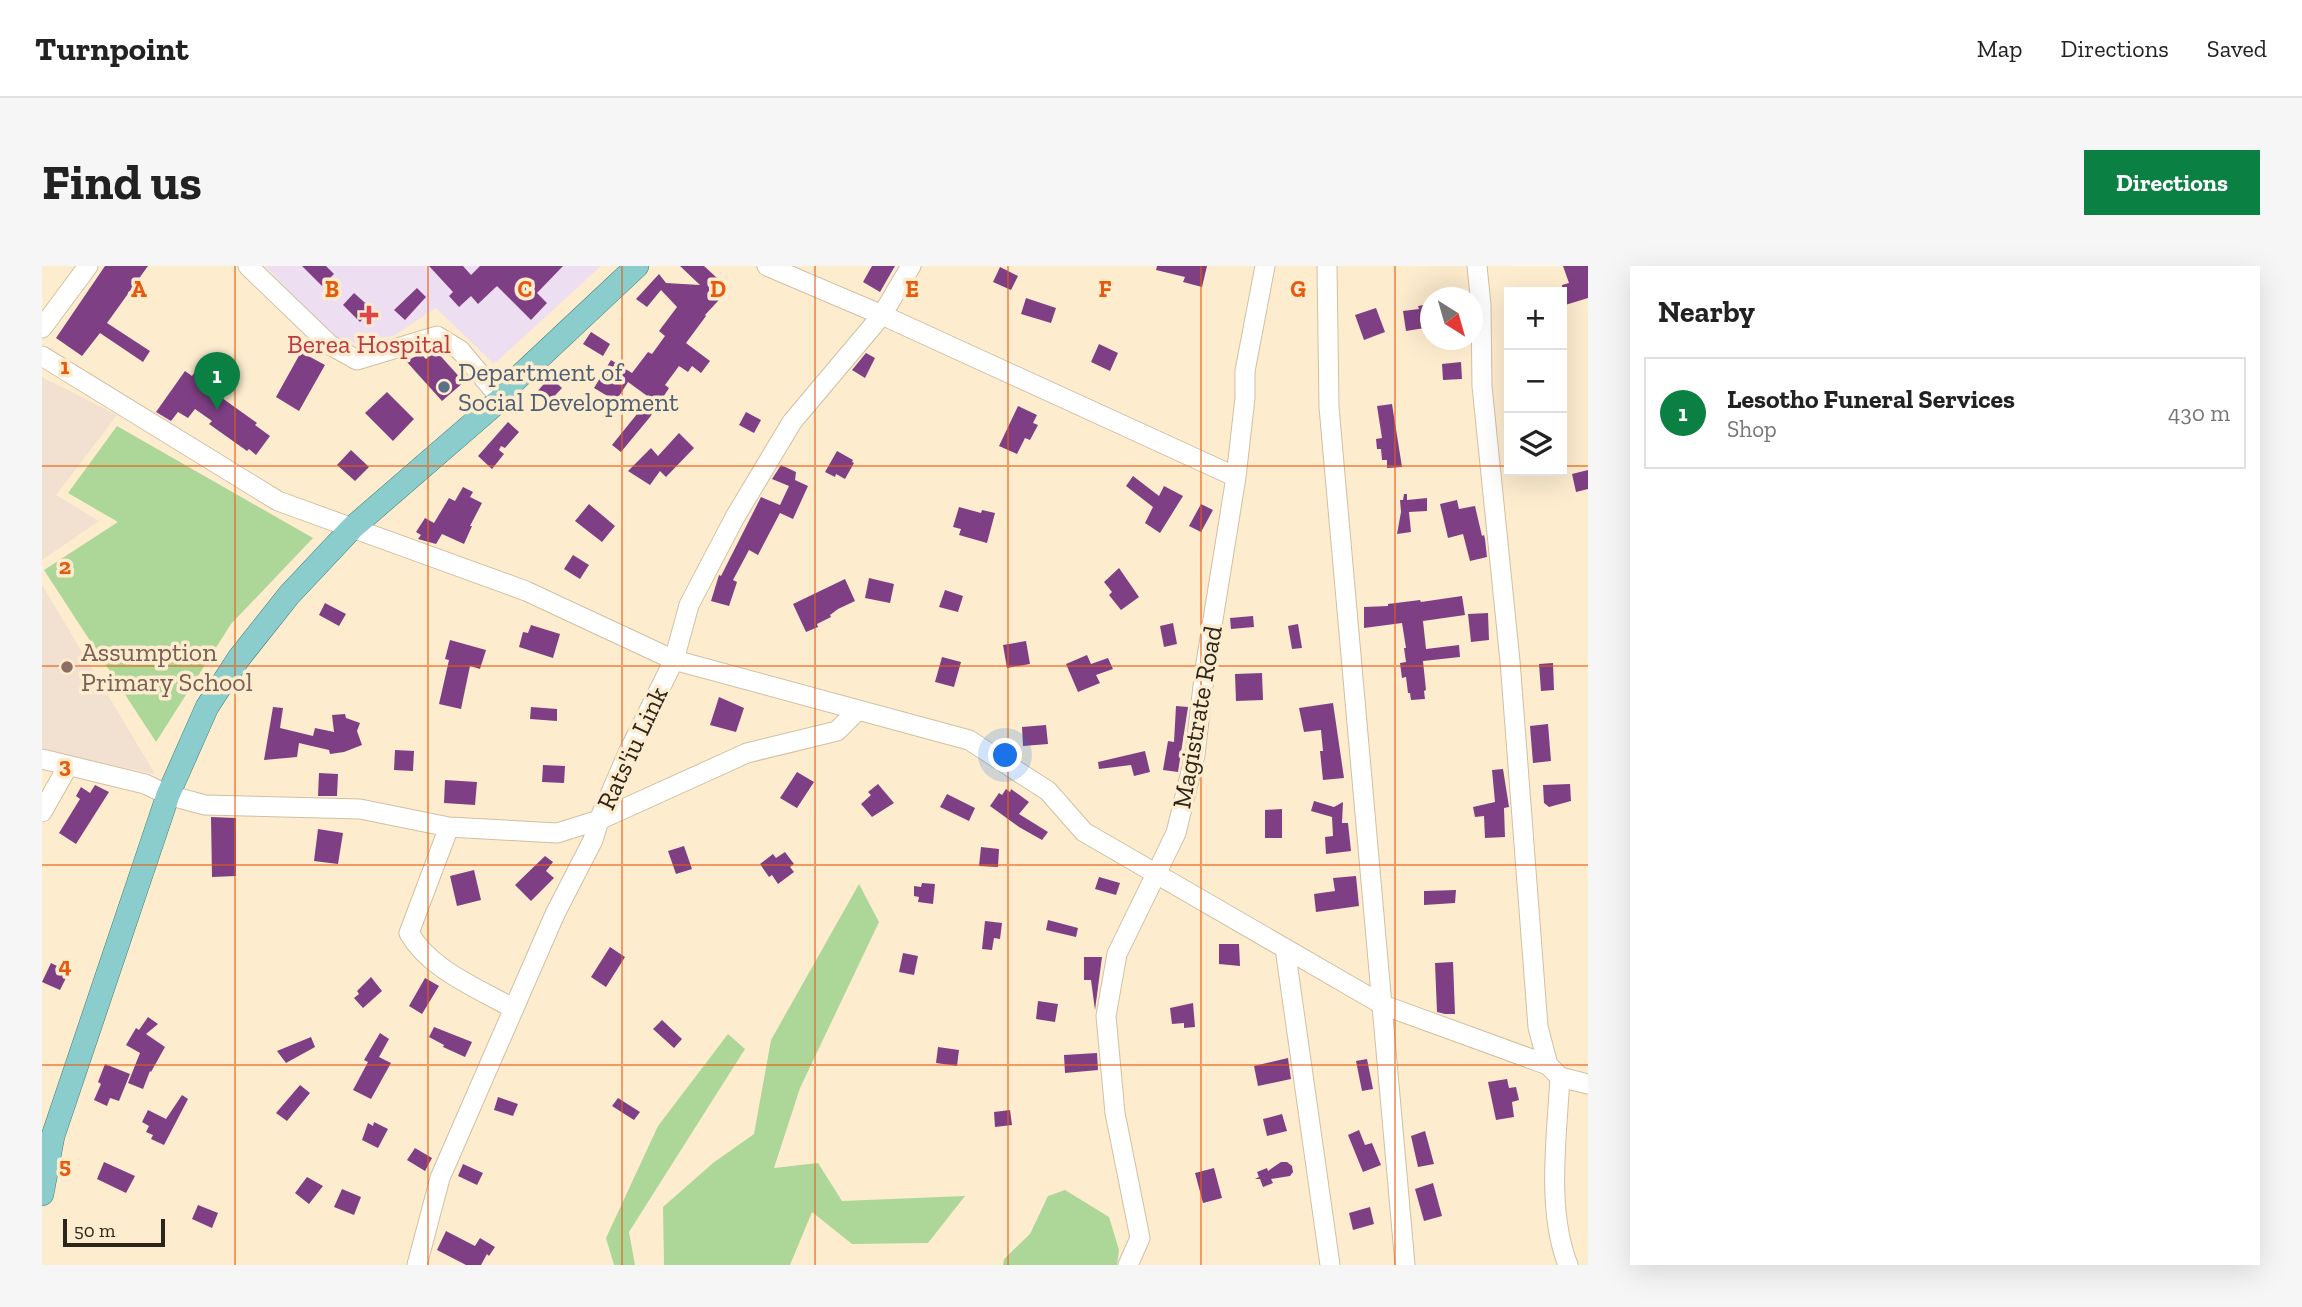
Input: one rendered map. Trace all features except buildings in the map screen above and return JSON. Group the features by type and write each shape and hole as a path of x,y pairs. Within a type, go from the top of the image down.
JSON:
{"main road":[{"path":"42,1194 52,1136 168,795 207,707 223,682 289,595 352,528 500,398 508,387 637,266"}],"street":[{"path":"42,328 88,266"},
{"path":"248,266 330,345 357,360 437,335 460,350 500,398"},
{"path":"767,266 882,315 1236,477"},
{"name":"Rats'iu Link","path":"417,1265 440,1178 555,914 593,840 628,753 674,660 689,605 735,517 792,422 882,315 911,266"},
{"name":"Magistrate Road","path":"1128,1265 1140,1238 1115,1113 1106,1016 1117,954 1176,833 1195,755 1205,668 1236,477 1245,398 1245,371 1265,266"},
{"path":"1327,266 1329,407 1334,439 1352,689 1405,1265"},
{"path":"1477,266 1481,305 1482,386 1527,854 1538,1027 1554,1071 1559,1242 1568,1265"},
{"path":"42,356 278,500 526,591 674,660 969,740 1048,791 1084,832 1383,1005 1588,1084"},
{"path":"42,759 145,783 168,795 205,805 360,809 449,827 557,833 599,820 747,753 837,731 857,711"},
{"path":"42,812 68,766"},
{"path":"449,827 409,933 416,945 432,961 514,1009"},
{"path":"1285,948 1330,1265"}],"shaded area":[{"name":"Berea Hospital","path":"265,266 601,266 494,364 436,308 395,335 363,344 336,339"},
{"path":"42,377 117,415 56,495 99,521 42,560"},
{"name":"Assumption Primary School","path":"42,585 155,774 42,750"}],"green space":[{"path":"117,426 313,538 231,624 156,742 44,570 118,522 68,493"},
{"path":"859,884 879,922 800,1088 774,1168 818,1163 842,1201 965,1196 928,1243 852,1244 812,1212 790,1265 664,1265 663,1207 713,1163 754,1134 771,1040"},
{"path":"728,1034 745,1049 629,1232 635,1265 614,1265 606,1238 658,1126"},
{"path":"1065,1190 1109,1217 1119,1250 1117,1265 1003,1265 1004,1259 1030,1234 1048,1196"}],"place":[{"name":"Berea Hospital","path":"369,315"},
{"name":"Department of Social Development","path":"444,387"},
{"name":"Lesotho Funeral Services","path":"217,410"},
{"name":"Assumption Primary School","path":"67,667"}]}
